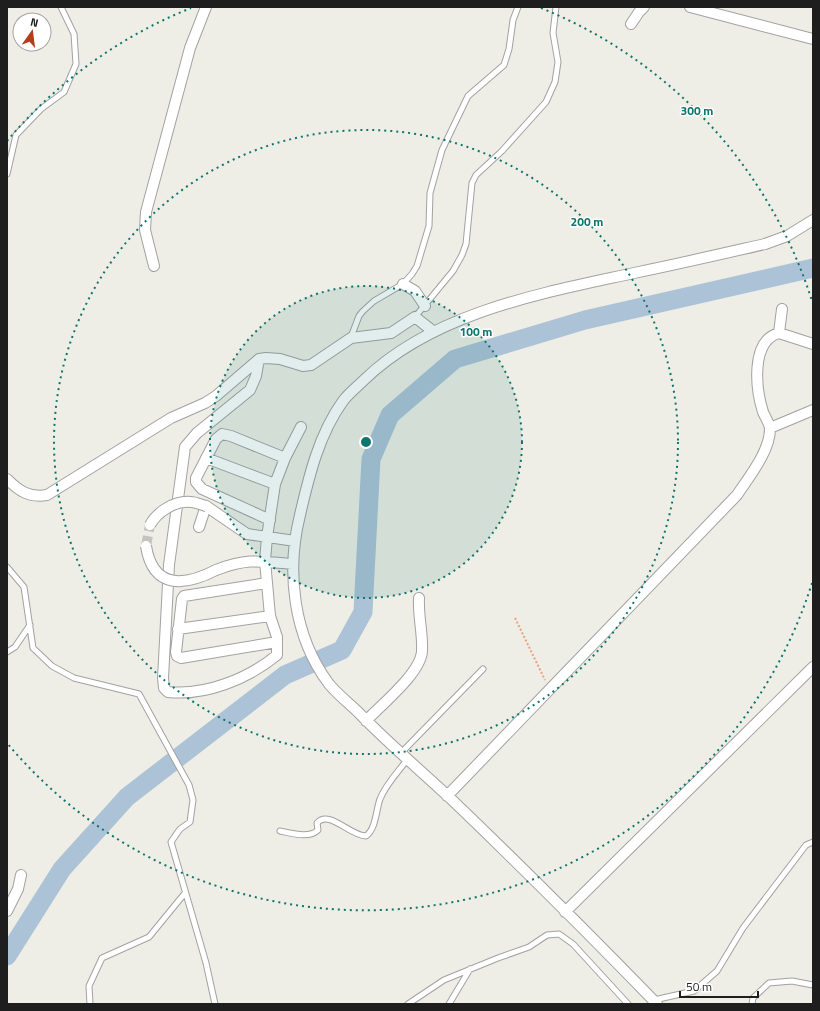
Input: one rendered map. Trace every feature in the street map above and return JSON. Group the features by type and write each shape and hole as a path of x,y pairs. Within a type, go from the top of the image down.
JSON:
{"street":[{"path":"154,266 146,239 146,212 190,48 206,7"},
{"path":"631,24 644,7"},
{"path":"690,7 813,39"},
{"path":"654,1003 565,912 447,796 403,757 330,684 312,655 302,628 295,599 292,564 295,541 306,489 316,455 329,424 345,398 387,360 434,332 505,304 554,290 765,244 787,236 813,220"},
{"path":"403,284 415,291 425,306"},
{"path":"779,334 782,309"},
{"path":"7,479 19,490 27,494 36,496 47,495 171,418 205,403 216,396 259,359 280,359 303,366 311,365 351,338 391,333 415,317 434,332"},
{"path":"447,796 737,495 762,457 770,428 760,400 758,361 760,349 766,339 779,334 813,344"},
{"path":"259,359 256,376 250,390 197,434 185,447 169,565 163,678 164,688 168,692 178,693 220,686 239,680 277,655 277,642 270,616 265,561 267,537 275,484 285,458 301,427"},
{"path":"770,428 813,410"},
{"path":"270,520 198,486 196,478 216,439 222,434 285,458"},
{"path":"206,458 275,484"},
{"path":"150,525 154,519 173,504 190,501 206,506 247,534 295,541"},
{"path":"200,527 206,506"},
{"path":"146,546 152,566 165,578 181,583 200,578 236,562 252,560 292,564"},
{"path":"267,583 184,596 182,599 176,652 177,656 181,658 277,642"},
{"path":"366,720 411,675 420,660 422,652 418,615 419,598"},
{"path":"178,629 270,616"},
{"path":"565,912 813,667"},
{"path":"7,911 18,889 21,875"}],"lane":[{"path":"7,174 16,135 41,109 64,92 76,64 74,34 61,7"},
{"path":"351,338 359,316 363,311 374,301 403,284 417,266 429,226 430,193 442,150 468,96 504,65 510,49 513,20 518,7"},
{"path":"415,317 453,271 462,255 466,244 472,183 476,175 502,151 546,102 555,82 558,62 553,33 556,7"},
{"path":"7,567 24,587 33,648 52,666 74,678 139,694 159,733 180,766 189,785 193,800 190,822 180,829 171,842 206,963 214,1004"},
{"path":"7,652 14,647 30,625"},
{"path":"280,831 307,835 314,834 318,830 317,823 320,819 325,818 337,823 353,833 366,836 370,833 385,788 403,757 483,669"},
{"path":"654,1003 694,991 718,971 743,928 774,884 806,845 813,842"},
{"path":"90,1004 89,986 102,958 149,937 185,893"},
{"path":"408,1004 444,980 529,947 547,935 559,934 573,944 628,1004"},
{"path":"449,1004 470,969"},
{"path":"752,1004 753,998 769,983 792,981 813,986"}],"path":[{"path":"515,618 550,690"}],"waterway":[{"path":"7,956 62,869 127,797 285,675 342,650 363,612 371,459 390,415 455,359 585,320 813,268"}],"tunnel":[{"path":"146,546 150,525"}]}
